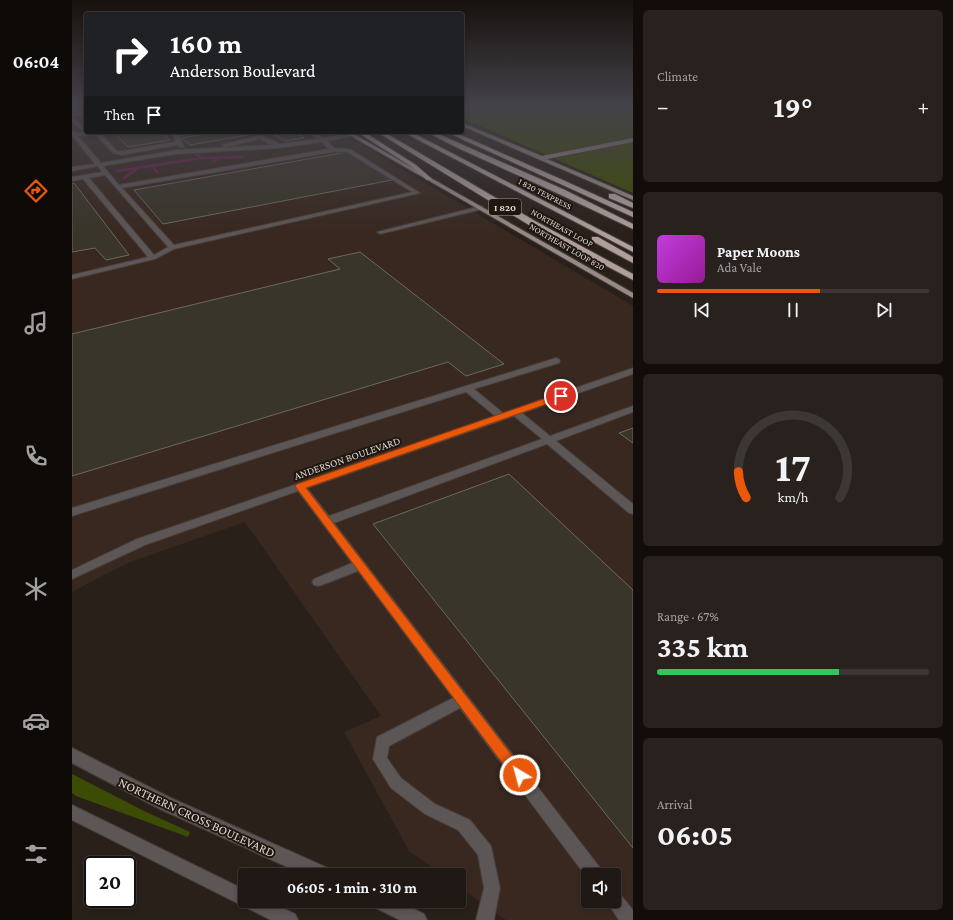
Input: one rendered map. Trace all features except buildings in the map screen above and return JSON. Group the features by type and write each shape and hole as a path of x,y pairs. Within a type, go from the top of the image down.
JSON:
{"highway":[{"path":"384,147 414,166 429,179"},
{"name":"NORTHEAST LOOP","path":"405,147 532,223 633,277"},
{"path":"427,147 477,176 633,260"},
{"name":"I 820 TEXPRESS","path":"435,147 633,250"},
{"name":"I 820 TEXPRESS","path":"449,147 627,238"},
{"path":"462,147 562,192 633,227"},
{"path":"483,147 633,215"},
{"path":"500,147 633,206"}],"main road":[{"name":"NORTHEAST LOOP 820","path":"373,147 633,296"},
{"path":"516,147 633,198"},
{"path":"542,158 595,147"},
{"path":"602,147 610,151"},
{"path":"553,163 618,150"}],"street":[{"path":"84,147 172,247"},
{"path":"110,147 115,152 122,153 156,147"},
{"path":"184,147 188,150"},
{"path":"72,169 188,150 220,148 254,153 275,147"},
{"path":"330,147 333,150"},
{"path":"72,277 153,258 172,247 417,193 348,150 333,150 118,187"},
{"path":"254,153 264,162"},
{"path":"72,179 106,173"},
{"path":"84,177 153,258"},
{"path":"380,232 480,208"},
{"path":"72,512 556,361"},
{"name":"ANDERSON BOULEVARD","path":"72,575 141,542 633,371"},
{"path":"468,389 502,417"},
{"path":"327,521 633,409"},
{"path":"515,412 633,510"},
{"path":"300,486 590,868"},
{"path":"318,582 360,565"},
{"path":"463,700 382,742 380,759 396,783 430,809 464,825 485,852 492,888 485,920"},
{"name":"NORTHERN CROSS BOULEVARD","path":"72,755 115,779 210,826 308,868"},
{"path":"72,812 238,895"},
{"path":"264,908 289,920"},
{"path":"394,908 418,920"},
{"path":"620,908 630,920"}],"shaded area":[{"path":"72,147 364,147 633,306 633,920 506,920 466,892 466,868 433,868 409,851 344,732 381,716 245,522 127,563 72,592"}],"green space":[{"path":"528,147 633,147 633,193"},
{"path":"72,774 144,811 190,832 188,837 76,796 72,793"}],"waterway":[{"path":"195,154 202,158"},
{"path":"202,158 244,157"},
{"path":"116,171 202,158"},
{"path":"214,163 214,161 219,158"},
{"path":"156,165 153,167 158,173"},
{"path":"124,178 137,169"}],"route":[{"path":"520,775 300,486 561,396"}]}
